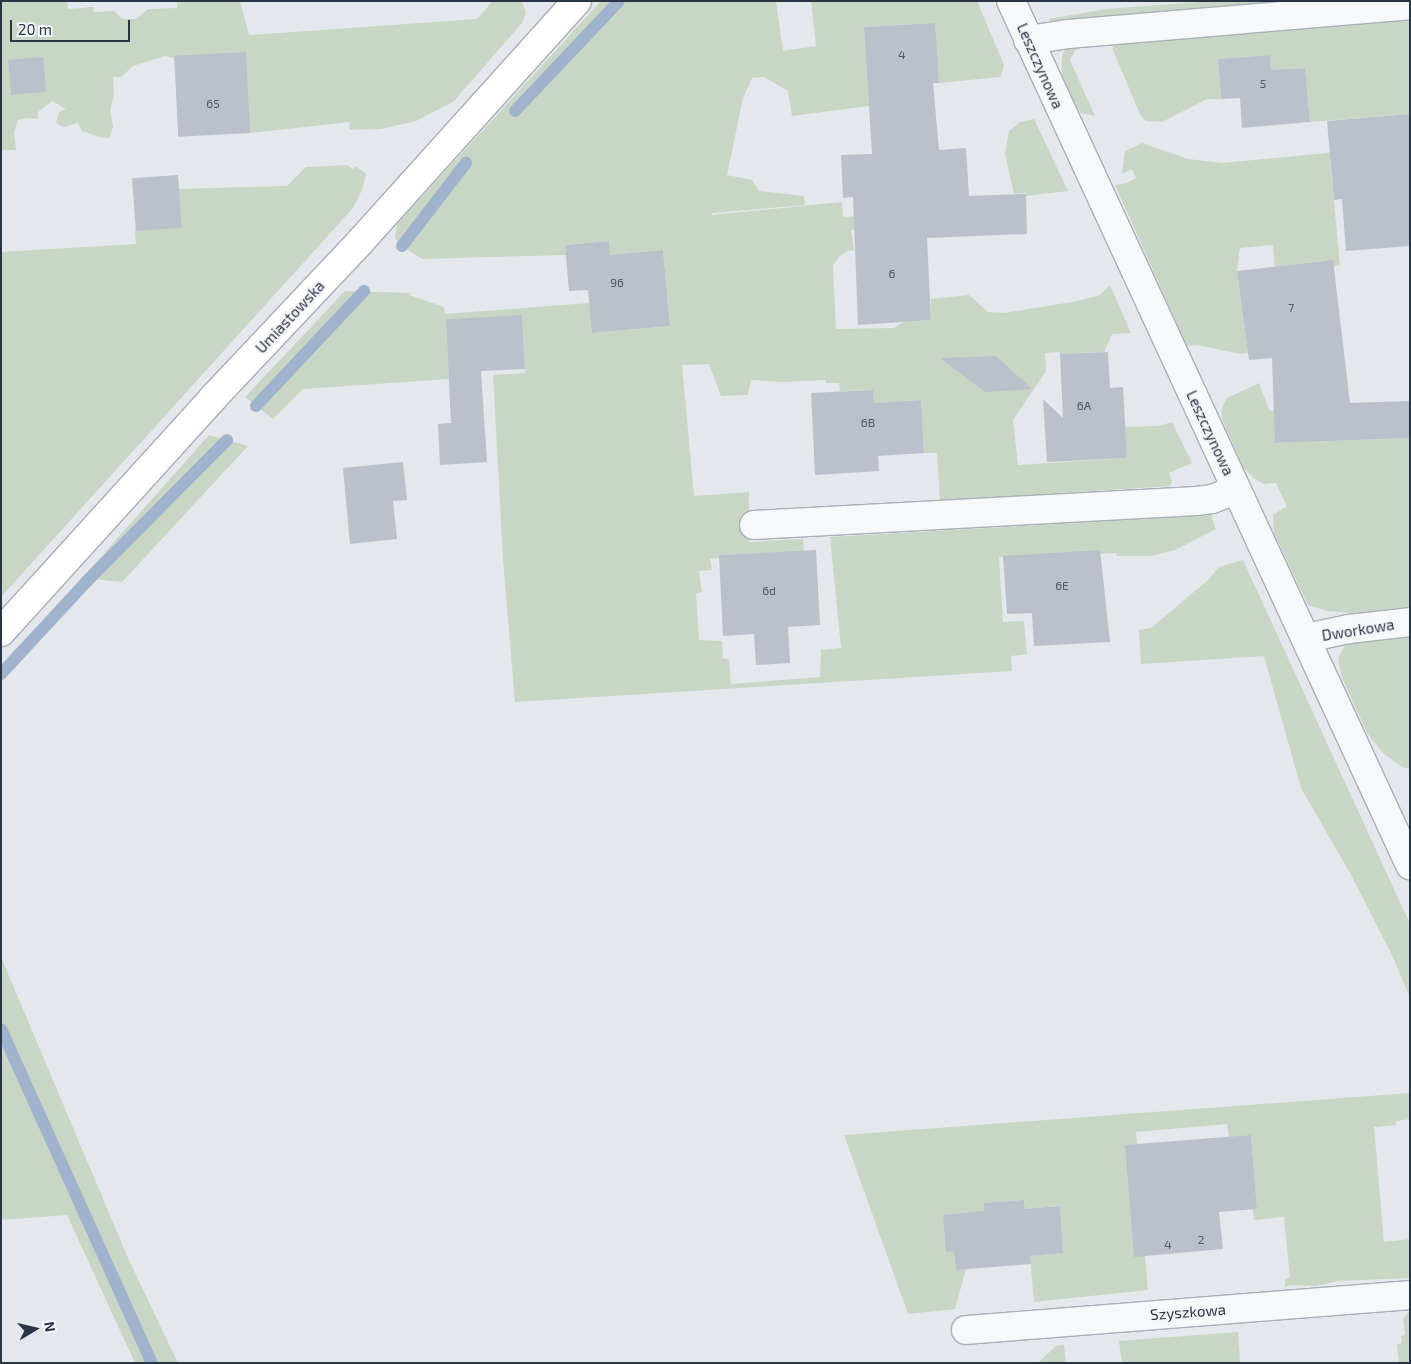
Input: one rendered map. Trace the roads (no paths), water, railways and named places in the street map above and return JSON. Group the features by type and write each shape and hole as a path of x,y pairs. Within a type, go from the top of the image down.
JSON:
{"main road":[{"name":"Umiastowska","path":"1,632 213,398 360,242 577,1"}],"street":[{"name":"Leszczynowa","path":"1011,1 1410,865"},
{"path":"1028,40 1068,34 1410,5"},
{"path":"754,525 1196,501 1212,499 1236,490"},
{"name":"Dworkowa","path":"1306,638 1410,622"},
{"name":"Szyszkowa","path":"966,1330 1410,1295"}],"waterway":[{"path":"515,111 619,1"},
{"path":"402,246 466,163"},
{"path":"256,406 364,291"},
{"path":"1,674 89,579 227,440"},
{"path":"1,1029 152,1363"}]}
